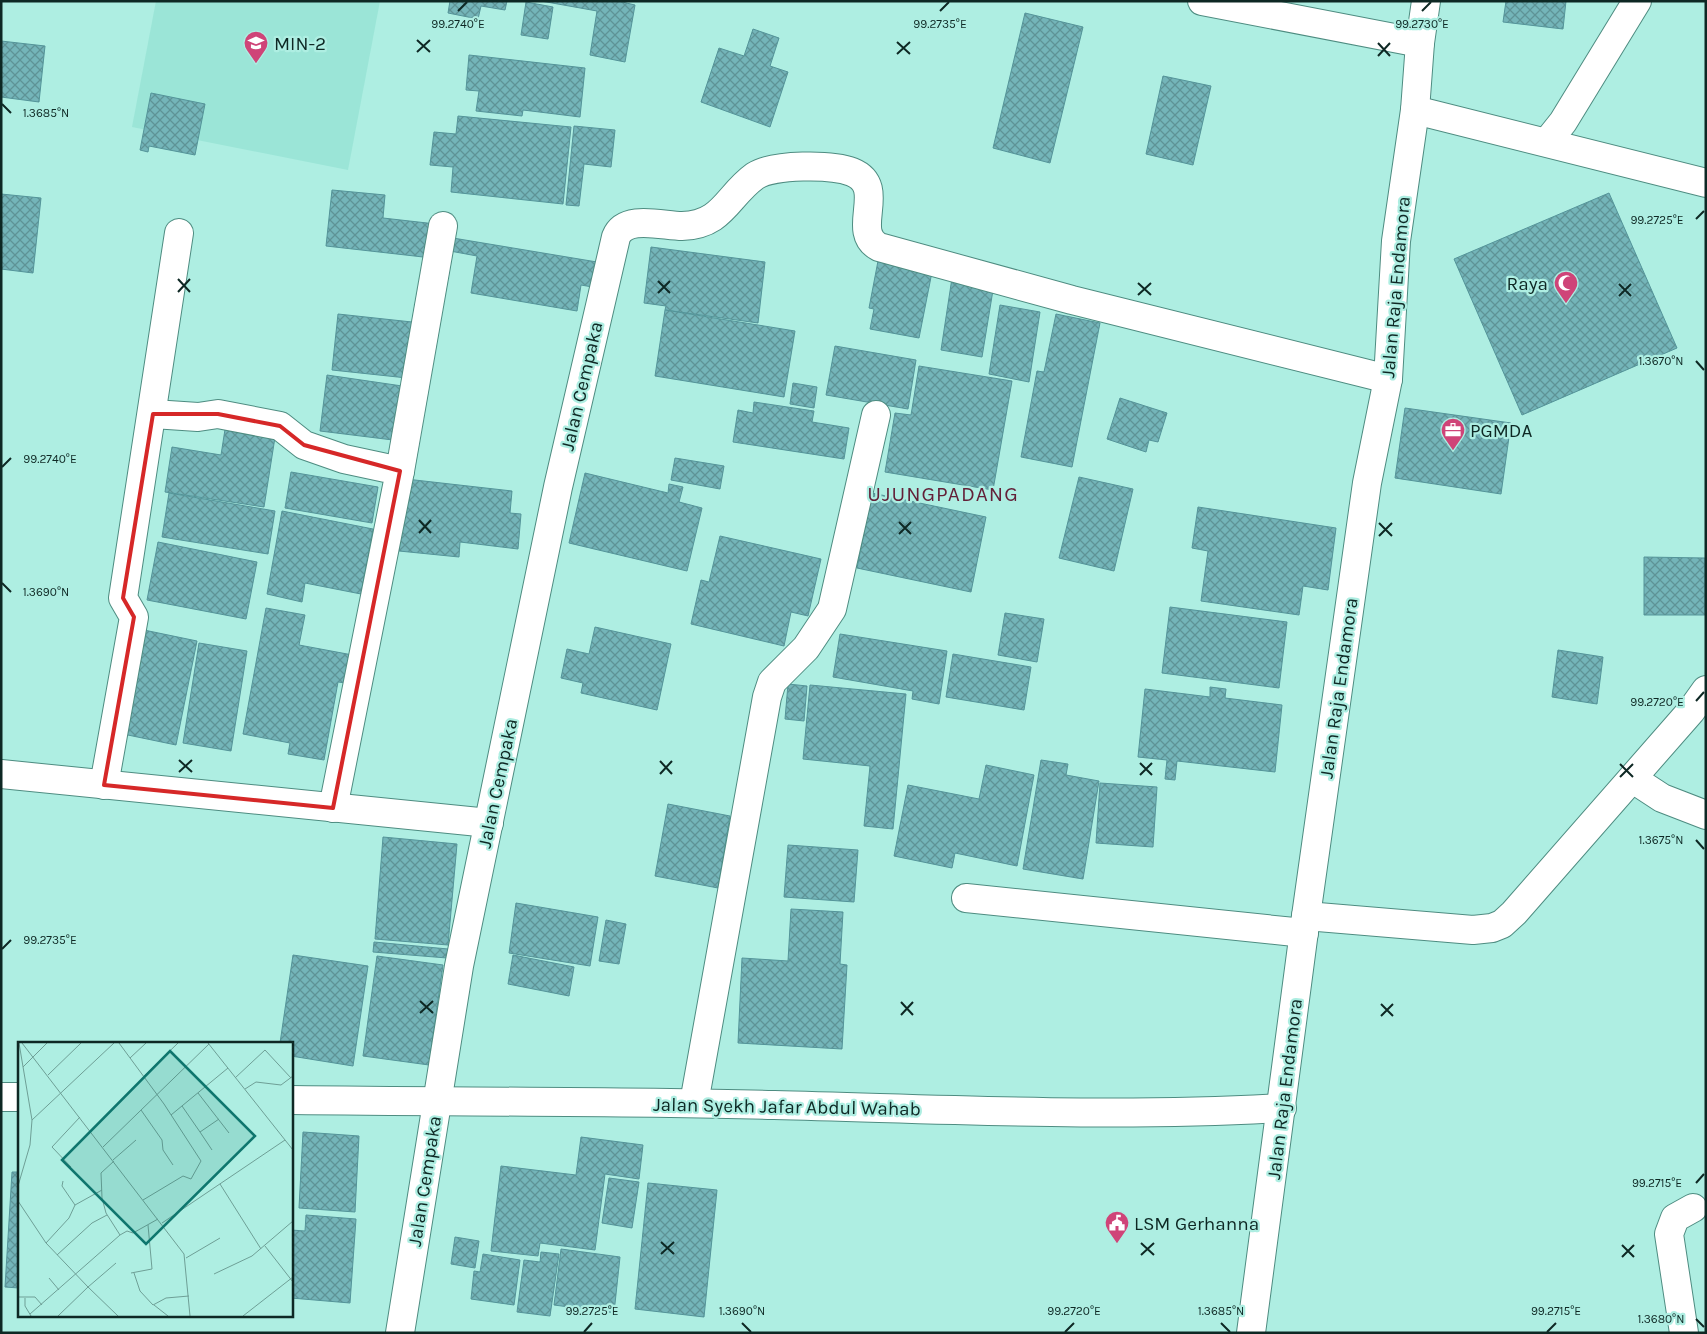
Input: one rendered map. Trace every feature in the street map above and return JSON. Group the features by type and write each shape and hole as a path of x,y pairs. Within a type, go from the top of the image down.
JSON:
{"street":[{"path":"1202,1 1420,43"},
{"name":"Jalan Raja Endamora","path":"1251,1333 1305,924 1367,483 1388,379 1396,240 1415,110 1420,43 1426,1"},
{"path":"1548,142 1568,114 1637,1"},
{"path":"1415,110 1706,183"},
{"name":"Jalan Cempaka","path":"400,1333 459,966 558,487 616,237 624,226 635,223 697,226 710,220 727,206 755,176 769,170 820,165 842,169 854,172 865,180 869,188 867,233 871,241 879,247 1072,300 1388,379"},
{"path":"333,808 400,471 443,226"},
{"path":"104,785 134,617 122,598 153,414 180,233"},
{"path":"153,414 198,417 218,414 280,426 304,444 344,459 400,471"},
{"path":"694,1103 767,697 772,682 806,648 832,609 876,415"},
{"path":"966,898 1305,924 1473,930 1497,926 1514,913 1542,884 1633,779 1706,690"},
{"path":"1,774 489,823"},
{"path":"1633,779 1662,798 1706,816"},
{"path":"1,1097 18,1097"},
{"name":"Jalan Syekh Jafar Abdul Wahab","path":"292,1100 694,1103 1107,1113 1216,1112 1282,1108"},
{"path":"1684,1333 1669,1234 1675,1218 1693,1208"}],"highlighted area":[{"path":"153,414 218,414 280,426 304,445 400,471 333,808 104,785 134,617 123,598"}],"shaded area":[{"name":"MIN-2","path":"156,1 380,1 348,170 132,127"}],"building":[{"path":"450,1 507,1 505,10 481,6 478,19 448,13"},
{"path":"541,1 618,1 635,5 625,62 590,55 597,11"},
{"path":"1506,1 1566,1 1563,29 1503,22"},
{"path":"526,2 553,7 548,39 521,35"},
{"path":"1025,13 1083,27 1050,163 993,148"},
{"path":"753,29 779,38 770,66 788,72 770,127 701,102 719,48 744,56"},
{"path":"1,41 45,46 39,102 1,97"},
{"path":"469,55 585,68 580,117 523,110 522,116 476,111 479,91 466,90"},
{"path":"1163,76 1211,86 1193,165 1146,154"},
{"path":"151,93 205,104 195,155 149,146 148,152 140,150"},
{"path":"458,116 571,127 563,204 451,192 453,167 430,165 434,132 456,134"},
{"path":"574,126 615,130 611,167 584,164 579,206 566,205"},
{"path":"332,190 385,195 383,218 436,224 432,258 326,246"},
{"name":"Raya","path":"1609,193 1677,348 1522,415 1454,259"},
{"path":"1,194 41,198 33,273 1,269"},
{"path":"453,238 603,263 598,288 581,285 577,311 471,293 477,256 450,251"},
{"path":"651,247 765,262 758,323 665,310 666,306 644,303"},
{"path":"878,261 932,272 919,338 870,329 874,309 869,308"},
{"path":"952,278 994,284 982,357 941,350"},
{"path":"1000,305 1040,312 1029,382 989,374"},
{"path":"665,310 795,331 784,397 655,376"},
{"path":"338,314 412,322 407,378 332,370"},
{"path":"1056,314 1100,323 1072,467 1021,457 1037,371 1044,372"},
{"path":"835,346 916,360 908,409 826,395"},
{"path":"919,366 1012,381 993,490 885,472 895,413 911,415"},
{"path":"327,375 409,387 401,441 320,431"},
{"path":"793,383 817,387 814,408 790,404"},
{"path":"1120,398 1167,413 1158,442 1149,440 1146,452 1107,439"},
{"path":"754,402 814,411 812,422 849,428 844,459 733,442 738,410 753,413"},
{"name":"PGMDA","path":"1405,408 1511,423 1501,494 1395,478"},
{"path":"226,423 276,431 264,507 165,492 172,447 221,455"},
{"path":"675,458 724,466 720,489 671,480"},
{"path":"291,472 378,487 372,523 285,508"},
{"path":"585,473 668,493 669,484 683,487 679,502 702,508 687,571 569,543"},
{"path":"1079,477 1133,489 1114,571 1059,558"},
{"path":"406,479 512,491 510,513 521,514 518,549 460,542 459,557 399,551"},
{"path":"169,493 275,511 268,554 162,537"},
{"path":"872,493 986,517 971,592 857,568"},
{"path":"1198,507 1336,528 1328,590 1303,586 1299,615 1201,601 1208,551 1192,548"},
{"path":"282,511 373,529 361,594 305,583 302,602 267,594"},
{"path":"720,536 821,559 808,616 791,612 784,646 691,624 701,580 709,582"},
{"path":"158,542 257,562 246,619 147,600"},
{"path":"1644,557 1705,558 1705,615 1644,615"},
{"path":"1170,607 1287,622 1279,688 1162,673"},
{"path":"266,608 305,615 299,645 358,656 353,684 338,682 324,760 288,754 290,743 243,734"},
{"path":"1005,613 1044,619 1037,662 998,655"},
{"path":"595,627 671,644 657,710 581,693 583,683 561,678 567,649 589,654"},
{"path":"144,630 197,641 176,745 123,734"},
{"path":"840,634 947,651 939,704 912,699 913,691 833,677"},
{"path":"199,643 247,651 231,751 183,743"},
{"path":"1558,650 1603,657 1597,704 1552,697"},
{"path":"953,654 1031,667 1024,710 946,697"},
{"path":"788,684 807,686 804,721 785,719"},
{"path":"810,685 906,694 893,829 864,826 870,766 803,759"},
{"path":"1210,687 1226,689 1225,698 1282,705 1275,772 1177,761 1175,780 1165,779 1167,760 1138,757 1145,689 1210,697"},
{"path":"1041,760 1068,764 1066,775 1099,781 1083,879 1023,869"},
{"path":"986,765 1034,775 1017,866 955,853 952,868 894,856 908,785 979,799"},
{"path":"1100,783 1157,787 1153,847 1096,843"},
{"path":"668,804 730,816 718,888 655,876"},
{"path":"383,837 457,844 448,945 375,939"},
{"path":"788,845 858,850 854,902 784,897"},
{"path":"516,903 598,917 590,966 509,953"},
{"path":"791,909 843,912 840,964 847,965 842,1049 738,1043 742,958 788,961"},
{"path":"606,920 626,924 619,964 599,961"},
{"path":"374,942 448,949 447,958 373,952"},
{"path":"293,955 368,966 353,1066 292,1056 292,1042 280,1042"},
{"path":"513,955 574,967 569,996 508,984"},
{"path":"377,956 443,965 429,1065 363,1056"},
{"path":"303,1132 359,1136 355,1212 299,1208"},
{"path":"581,1137 643,1145 639,1179 605,1174 595,1250 540,1243 538,1256 491,1251 501,1166 576,1175"},
{"path":"12,1172 18,1172 18,1288 5,1287"},
{"path":"609,1178 639,1182 632,1228 602,1223"},
{"path":"648,1183 717,1190 704,1317 635,1309"},
{"path":"306,1215 356,1219 350,1303 292,1298 292,1230 305,1231"},
{"path":"455,1237 479,1241 475,1268 451,1264"},
{"path":"561,1249 620,1257 614,1313 554,1305"},
{"path":"541,1252 559,1254 550,1316 517,1312 524,1260 540,1262"},
{"path":"483,1254 520,1260 514,1305 471,1299 474,1271 480,1272"}],"place":[{"name":"MIN-2","path":"256,64"},
{"name":"Raya","path":"1566,304"},
{"name":"PGMDA","path":"1453,451"},
{"name":"LSM Gerhanna","path":"1117,1244"}],"district":[{"name":"UJUNGPADANG","path":"943,494"}]}
